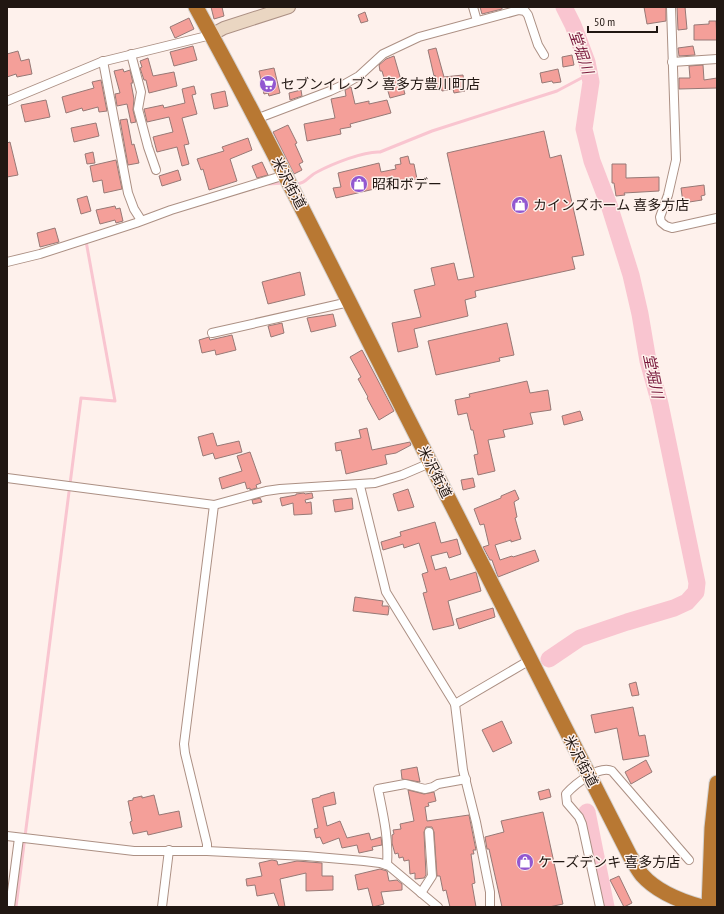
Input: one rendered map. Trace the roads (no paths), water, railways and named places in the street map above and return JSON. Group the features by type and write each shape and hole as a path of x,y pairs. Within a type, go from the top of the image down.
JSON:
{"highway":[{"name":"米沢街道","path":"196,7 285,175 560,722 630,856 642,874 662,892 692,905 702,907"},
{"path":"709,907 712,828 717,782"}],"street":[{"path":"7,101 103,61 211,35 224,28 289,7"},
{"path":"473,7 477,21"},
{"path":"671,7 676,160 668,195 660,216 661,222 672,228 717,218"},
{"path":"256,119 343,85 359,76 384,54 419,37 519,10 525,11 528,16 538,45 544,55"},
{"path":"131,54 141,92 138,109 156,170"},
{"path":"672,62 717,59"},
{"path":"103,61 128,193 134,209 141,220"},
{"path":"7,262 40,254 171,210 285,175"},
{"path":"212,333 349,302"},
{"path":"7,478 214,505 266,491 280,489 375,483 402,476 430,463"},
{"path":"360,486 386,592 455,704 466,779 475,815 491,900 490,907"},
{"path":"207,851 207,844 184,744 214,505"},
{"path":"455,704 530,660"},
{"path":"600,907 582,824 579,817 567,803 566,794 572,787 589,776 607,769 614,773 689,860"},
{"path":"387,865 388,851 386,830 378,789 405,784 425,789 438,784 466,779"},
{"path":"421,893 432,876 429,832"},
{"path":"7,836 134,851 207,851 346,859 380,863 387,865 438,907"},
{"path":"10,907 19,838"},
{"path":"162,907 169,850"}],"waterway":[{"name":"堂堀川","path":"549,659 580,638 674,608 687,602 696,592 697,583 660,404 648,361 640,314 631,275 610,208 592,161 584,129 591,82 587,62 573,25 564,7"},
{"path":"295,184 302,183 314,174 339,162 373,152 380,152 432,131 557,91 589,74"},
{"path":"269,184 283,183"},
{"path":"16,907 81,398 115,401 86,241"},
{"name":"堂堀川","path":"587,812 606,907"}],"place":[{"name":"セブンイレブン 喜多方豊川町店","path":"268,84"},
{"name":"昭和ボデー","path":"359,184"},
{"name":"カインズホーム 喜多方店","path":"520,205"},
{"name":"ケーズデンキ 喜多方店","path":"525,862"}]}
